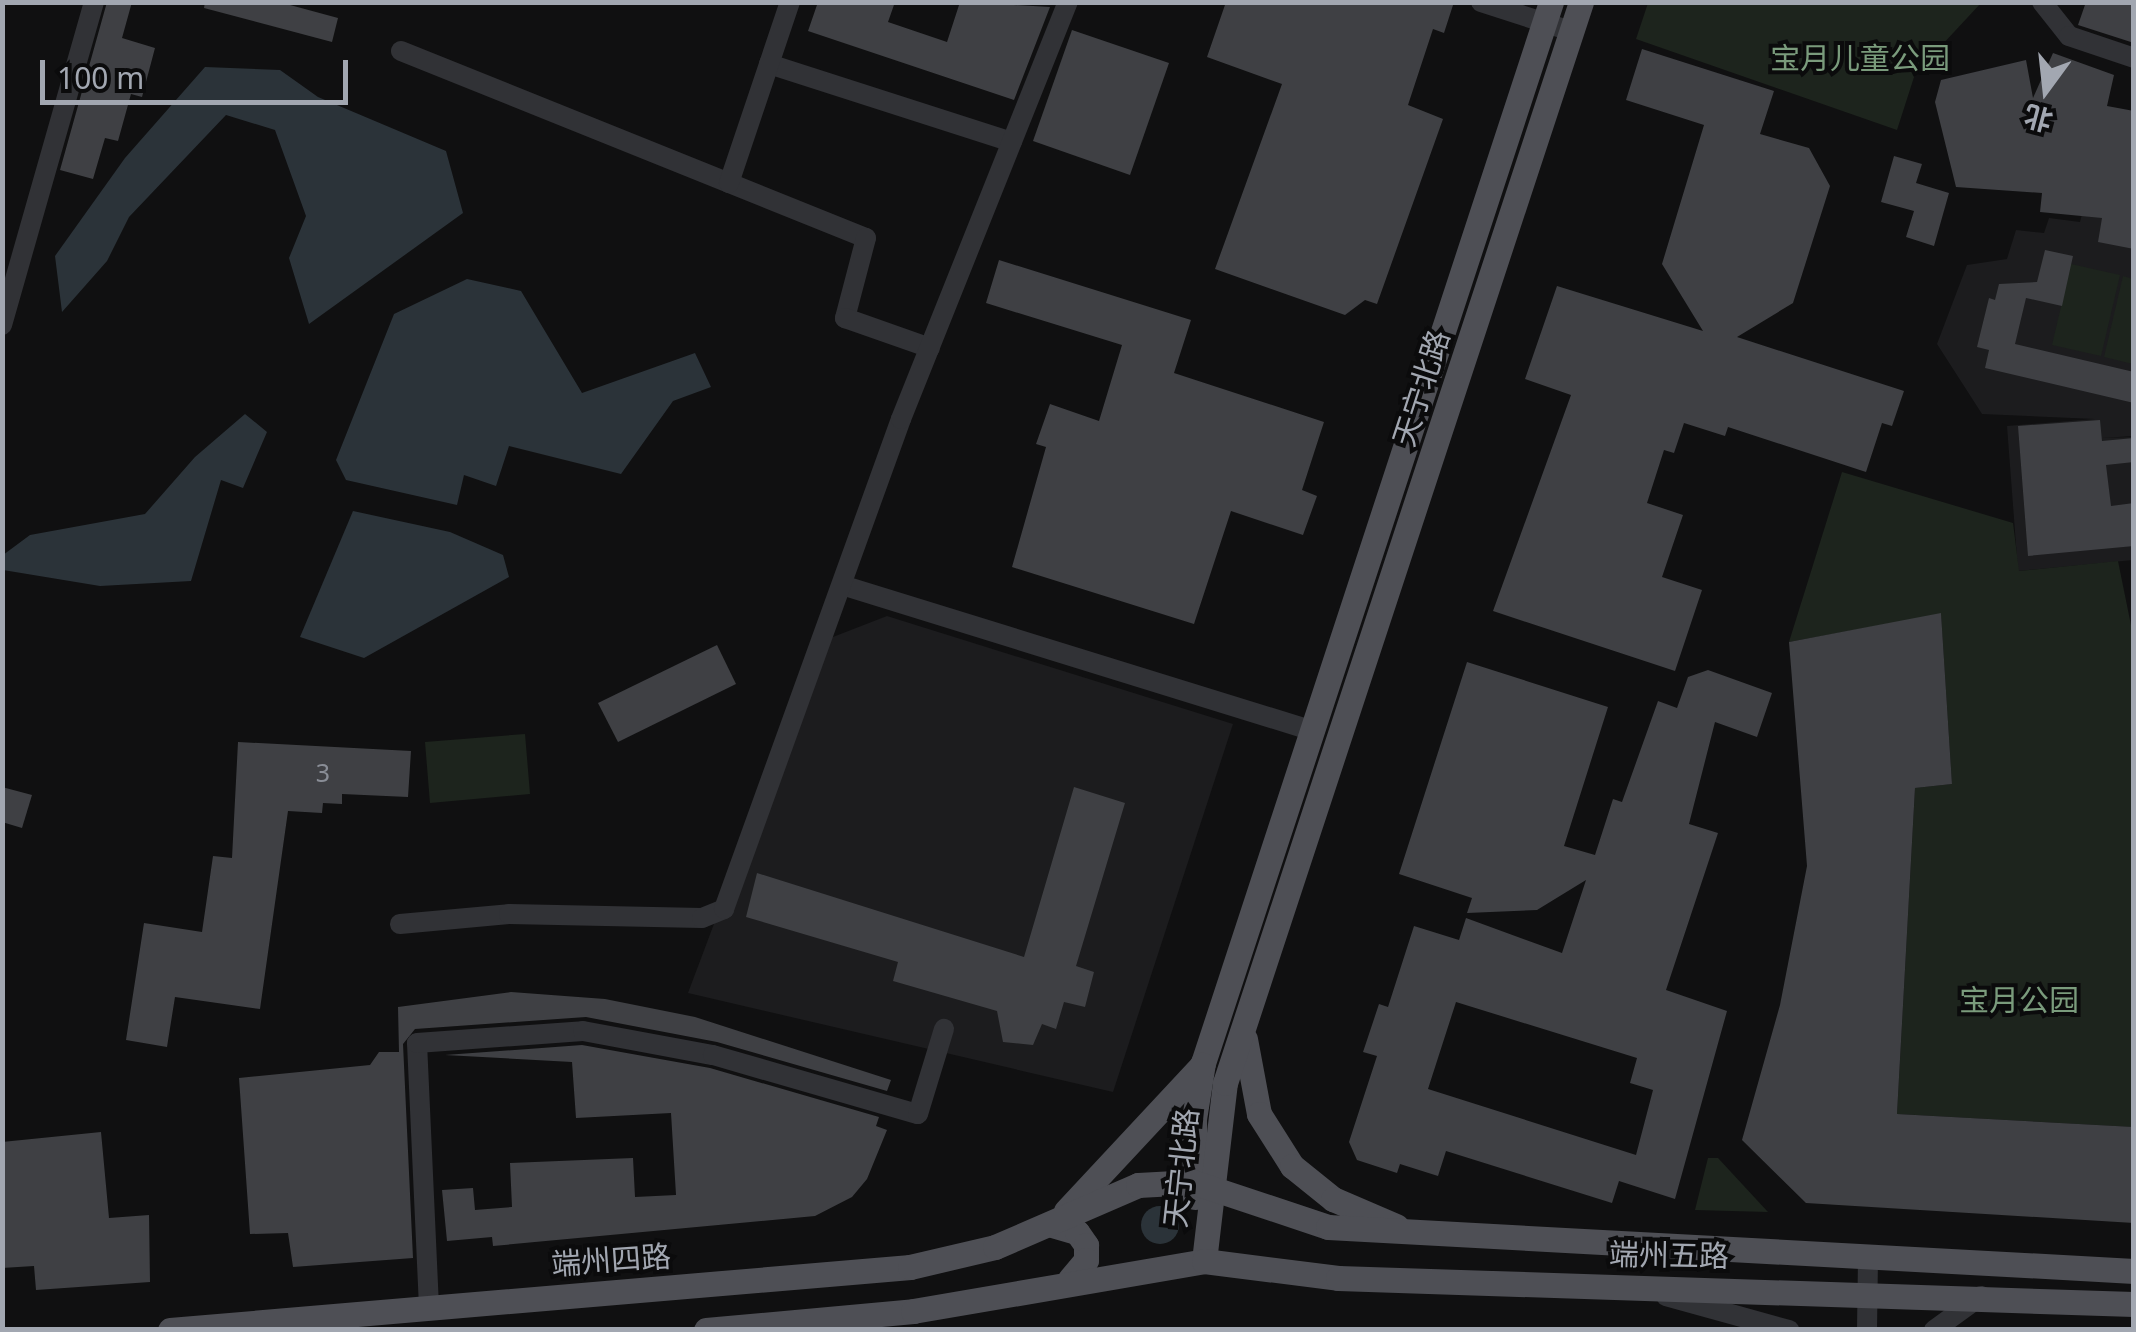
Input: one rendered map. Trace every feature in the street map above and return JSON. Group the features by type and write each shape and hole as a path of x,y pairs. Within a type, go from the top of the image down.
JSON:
{"main road":[{"name":"天宁北路","path":"1204,1183 1219,1105 1581,2"},
{"name":"天宁北路","path":"1204,1261 1203,1064 1547,13"},
{"path":"1244,1034 1259,1114 1292,1166 1333,1198 1413,1234"},
{"path":"1069,1280 1086,1260 1086,1245 1077,1232 1052,1225 1168,1109 1203,1064"},
{"name":"端州四路","path":"170,1330 910,1267 1052,1225 1138,1185 1204,1183"},
{"name":"端州五路","path":"1204,1183 1328,1227 2134,1272"},
{"path":"706,1330 913,1311 1069,1280 1204,1261"},
{"name":"端州五路","path":"1204,1261 1338,1278 1983,1295 2134,1304"}],"street":[{"path":"2,325 94,2"},
{"path":"730,183 790,2"},
{"path":"400,924 509,914 702,918 724,909 930,348 1068,2"},
{"path":"1481,2 1547,13 1572,32"},
{"path":"2042,2 2069,36 2134,58"},
{"path":"401,52 866,238 845,318 930,348"},
{"path":"770,64 1012,142"},
{"path":"845,586 1312,730"},
{"path":"429,1307 417,1043 583,1031 713,1055 918,1114 944,1030"},
{"path":"1866,1330 1868,1258"},
{"path":"1635,1288 1789,1330"},
{"path":"1934,1330 1983,1295"}],"shaded area":[{"path":"205,67 280,70 318,97 446,151 463,213 309,324 289,258 306,216 275,130 226,115 129,217 107,261 62,312 55,256 125,158"},
{"path":"2084,206 2133,217 2133,436 2102,438 2133,437 2133,560 2018,571 2007,426 2095,419 1982,414 1937,344 1967,265 2007,259 2016,230 2044,233 2049,218 2080,222"},
{"path":"467,279 521,291 582,393 695,353 711,387 673,401 621,474 509,446 496,486 464,475 457,505 346,480 336,460 394,314"},
{"path":"245,414 267,432 243,488 221,480 191,581 100,586 3,570 3,555 30,535 145,514 195,457"},
{"path":"353,511 450,532 503,555 509,577 364,658 300,637"},
{"path":"887,616 1233,724 1113,1092 688,993 820,642"},
{"path":"1160,1206 1174,1211 1179,1225 1174,1239 1160,1244 1146,1239 1141,1225 1146,1211"}],"green space":[{"name":"宝月儿童公园","path":"1648,2 1981,3 1915,74 1897,130 1636,39"},
{"path":"2071,264 2120,275 2101,356 2052,345"},
{"path":"2123,276 2133,279 2133,364 2104,357"},
{"name":"宝月公园","path":"1842,472 2013,523 2019,571 2118,561 2134,640 2133,1127 1897,1114 1915,788 1952,784 1941,614 1789,642"},
{"path":"525,734 530,794 430,803 425,742"},
{"path":"1708,1158 1718,1158 1768,1212 1695,1210"}],"building":[{"path":"107,2 132,2 122,38 155,48 142,97 131,94 118,141 105,138 93,179 60,170"},
{"path":"205,2 279,2 338,18 332,42 204,8"},
{"path":"818,2 895,2 888,22 947,42 960,2 1050,7 1014,100 808,31"},
{"path":"1226,2 1454,2 1444,33 1433,29 1408,105 1443,119 1377,304 1365,300 1345,315 1215,269 1282,84 1207,57"},
{"path":"2086,2 2134,2 2134,43 2078,25"},
{"path":"1072,30 1169,63 1130,175 1033,141"},
{"path":"1642,49 1774,91 1760,134 1809,148 1830,186 1793,303 1737,337 1904,391 1892,426 1882,423 1866,472 1728,427 1725,436 1684,423 1674,453 1664,450 1647,503 1683,515 1662,577 1702,590 1675,671 1493,611 1571,395 1525,379 1557,286 1703,331 1662,264 1704,125 1626,100"},
{"path":"2053,53 2114,75 2107,106 2134,111 2134,249 2098,242 2102,218 2040,212 2042,193 1956,187 1935,102 1941,80 2026,60 2033,98"},
{"path":"1894,156 1922,164 1916,183 1949,193 1934,246 1906,237 1914,211 1881,202"},
{"path":"2045,250 2073,256 2062,306 2026,298 2015,344 2134,372 2134,403 1985,368 1989,350 1977,347 1989,298 1995,300 1999,284 2037,282"},
{"path":"999,260 1191,320 1174,373 1324,422 1302,490 1317,496 1303,535 1231,511 1194,624 1012,567 1046,447 1036,444 1050,404 1099,421 1122,345 986,303"},
{"path":"2100,420 2102,441 2134,438 2134,462 2106,465 2111,506 2134,503 2134,546 2028,556 2018,426"},
{"path":"1941,613 1952,784 1915,788 1897,1114 2134,1127 2134,1223 1806,1203 1742,1140 1780,1005 1807,866 1789,642"},
{"path":"717,645 736,684 618,742 598,703"},
{"path":"1467,662 1608,707 1564,846 1595,855 1613,799 1622,802 1658,701 1677,708 1688,677 1708,670 1772,693 1757,737 1715,722 1689,824 1718,833 1666,990 1727,1011 1675,1199 1619,1181 1612,1203 1446,1151 1438,1176 1400,1164 1397,1173 1357,1160 1349,1142 1377,1056 1363,1052 1379,1004 1388,1007 1414,926 1459,940 1466,918 1562,953 1586,880 1537,910 1467,913 1472,898 1399,874","holes":["1456,1002 1637,1058 1630,1083 1653,1090 1636,1155 1428,1089"]},
{"path":"238,742 411,751 408,797 342,794 342,804 323,803 322,813 288,811 260,1009 175,997 167,1047 126,1040 144,923 202,932 213,856 232,858"},
{"path":"2,787 32,795 22,828 2,822"},
{"path":"1074,787 1125,803 1076,966 1094,972 1085,1007 1064,1002 1056,1029 1042,1024 1033,1045 1003,1042 997,1011 893,981 898,962 746,917 757,873 1024,957"},
{"path":"511,992 605,999 695,1017 891,1080 887,1091 717,1042 586,1017 415,1029 403,1044 413,1258 293,1267 288,1233 250,1234 239,1078 370,1065 379,1052 399,1052 398,1007"},
{"path":"582,1045 710,1068 879,1117 876,1126 887,1130 867,1179 852,1197 815,1216 493,1246 492,1237 447,1241 442,1190 473,1188 475,1210 512,1207 510,1163 633,1158 635,1197 676,1195 671,1113 576,1118 572,1062 445,1055"},
{"path":"101,1132 109,1218 149,1215 150,1282 36,1290 34,1266 2,1268 2,1142"}]}
